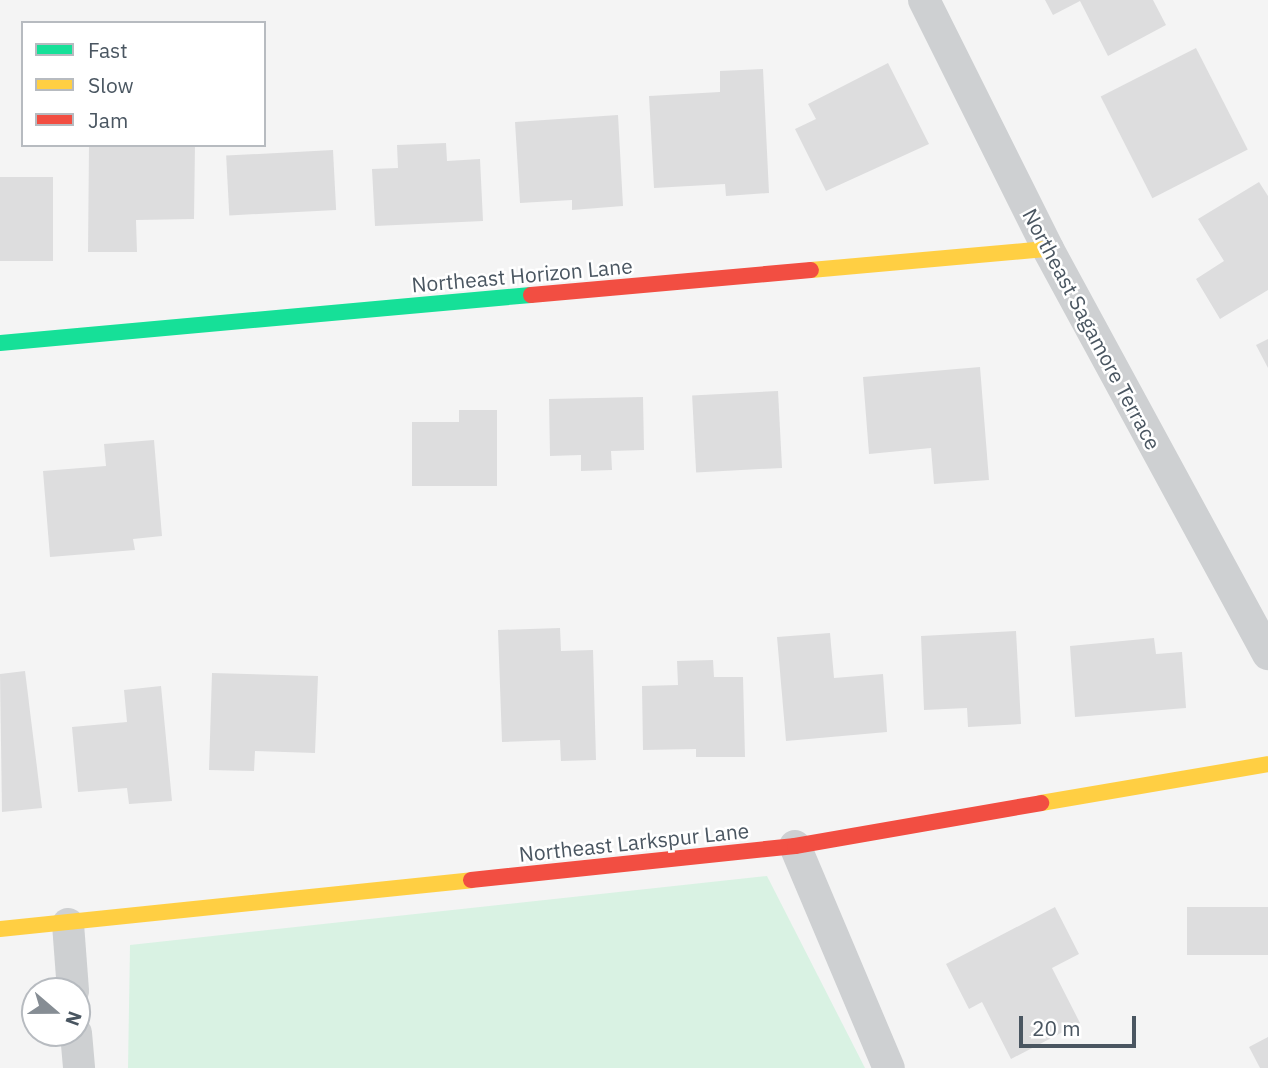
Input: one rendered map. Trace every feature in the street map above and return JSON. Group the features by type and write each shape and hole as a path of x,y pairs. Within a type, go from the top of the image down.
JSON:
{"street":[{"name":"Northeast Sagamore Terrace","path":"924,0 1048,249 1268,654"},
{"name":"Northeast Horizon Lane","path":"0,343 1048,249"},
{"name":"Northeast Larkspur Lane","path":"0,929 795,846 1268,764"},
{"path":"795,846 889,1068"},
{"path":"68,924 72,977"},
{"path":"77,1047 79,1068"}],"green space":[{"path":"767,876 865,1068 128,1068 130,945"}],"building":[{"path":"1045,0 1153,0 1166,25 1108,56 1080,1 1053,15"},
{"path":"1196,48 1248,150 1152,198 1101,97"},
{"path":"888,63 929,144 826,191 795,129 816,119 808,104"},
{"path":"763,69 769,193 726,196 725,184 654,188 649,96 720,92 720,71"},
{"path":"618,115 623,206 572,210 572,200 520,203 515,122"},
{"path":"446,143 447,161 480,159 483,221 375,226 372,169 398,168 397,145"},
{"path":"89,147 195,147 194,219 136,220 137,252 88,252"},
{"path":"333,150 336,210 229,216 226,156"},
{"path":"0,177 53,177 53,261 0,261"},
{"path":"1259,182 1268,196 1268,290 1220,319 1196,279 1224,261 1198,219"},
{"path":"1268,339 1268,368 1256,345"},
{"path":"980,367 989,480 934,484 931,448 869,454 863,377"},
{"path":"778,391 782,468 696,472 692,396"},
{"path":"643,397 644,450 611,451 612,470 581,471 581,455 550,456 549,399"},
{"path":"459,410 497,410 497,486 412,486 412,422 459,422"},
{"path":"154,440 162,536 133,539 135,550 50,557 43,471 106,466 104,444"},
{"path":"560,628 561,651 593,650 596,760 561,761 560,740 502,742 498,630"},
{"path":"1016,631 1021,724 968,727 967,708 924,710 921,636"},
{"path":"830,633 834,678 883,674 887,732 786,741 777,637"},
{"path":"1154,638 1156,654 1182,652 1186,708 1075,717 1070,646"},
{"path":"713,660 714,677 743,677 745,757 696,757 696,749 643,750 642,686 678,685 677,661"},
{"path":"25,671 42,808 2,812 0,674"},
{"path":"212,673 318,676 315,753 255,751 254,771 209,770"},
{"path":"161,686 172,801 129,804 127,788 78,792 72,727 127,722 124,690"},
{"path":"1055,907 1079,954 1052,968 1080,1023 1011,1059 982,1002 969,1009 946,964"},
{"path":"1187,907 1268,907 1268,955 1187,955"},
{"path":"1268,1037 1268,1068 1260,1068 1249,1047"}],"traffic: fast":[{"path":"0,343 531,295"}],"traffic: slow":[{"path":"811,270 1048,249"},
{"path":"1041,803 1268,764"},
{"path":"0,929 471,880"}],"traffic: jam":[{"path":"531,295 811,270"},
{"path":"471,880 795,846 1041,803"}]}
